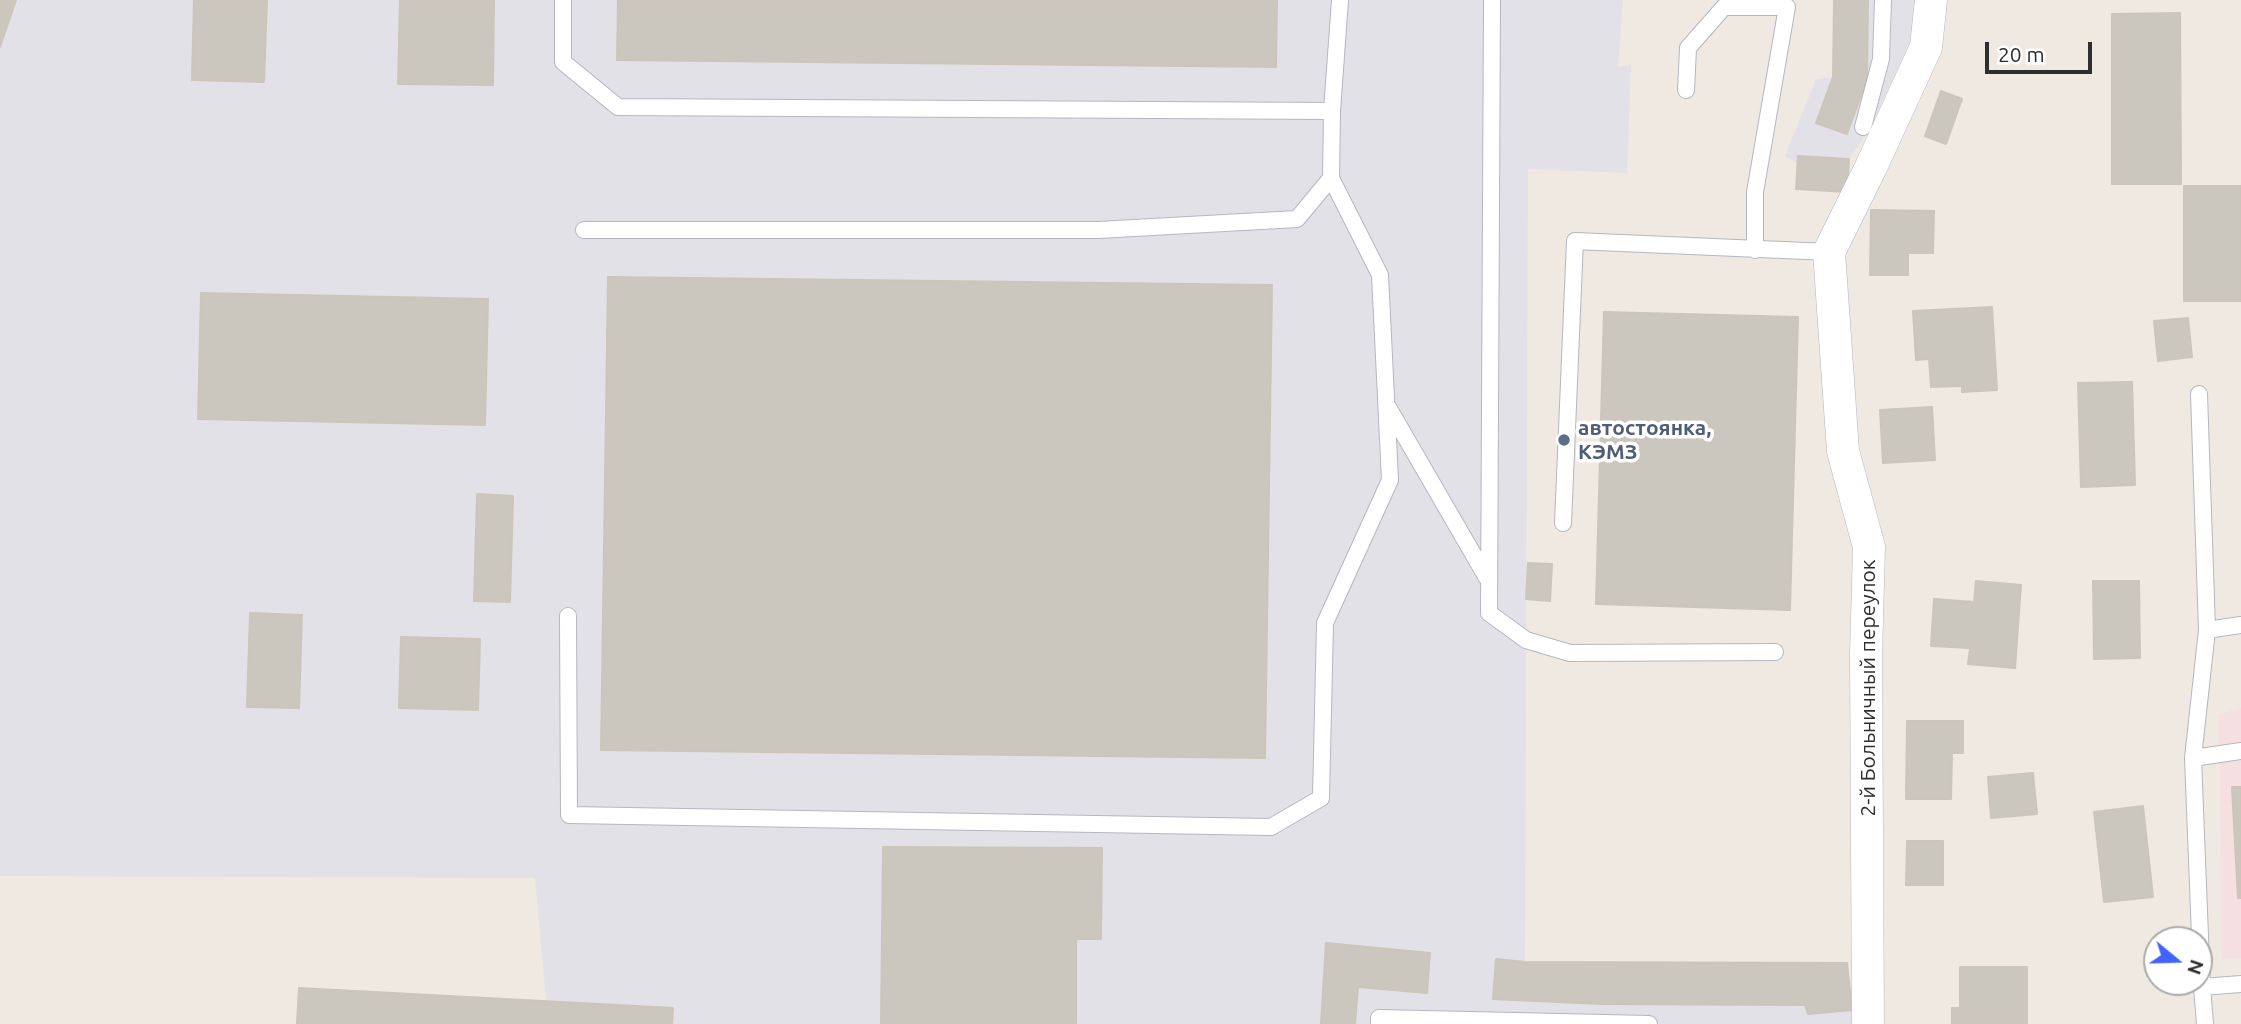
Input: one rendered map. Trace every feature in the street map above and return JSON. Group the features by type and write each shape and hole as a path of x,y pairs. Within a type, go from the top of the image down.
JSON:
{"street":[{"path":"1829,252 1926,47 1931,0"},
{"name":"2-й Больничный переулок","path":"1829,252 1843,451 1869,547 1868,1024"}],"lane":[{"path":"563,0 564,62 618,107 1332,111"},
{"path":"568,616 569,814 1270,827 1321,798 1325,623 1390,480 1380,275 1331,178 1332,111 1340,0"},
{"path":"1492,0 1489,613 1526,640 1570,653 1775,652"},
{"path":"1863,127 1881,59 1883,0"},
{"path":"1686,90 1688,48 1724,7 1788,4 1755,192 1755,250"},
{"path":"584,230 1098,230 1297,219 1331,178"},
{"path":"1563,523 1575,241 1829,252"},
{"path":"2199,394 2207,630 2193,758 2200,926"},
{"path":"1386,404 1489,580"},
{"path":"2207,630 2241,625"},
{"path":"2193,758 2241,751"},
{"path":"2213,986 2241,984"},
{"path":"2203,996 2205,1024"},
{"path":"1379,1024 1379,1018 1459,1022 1649,1024"}],"shaded area":[{"path":"0,0 1623,0 1618,67 1631,65 1627,173 1528,169 1525,962 1847,963 1852,1024 672,1024 673,1008 546,1001 535,878 0,876"},
{"path":"1834,0 1916,0 1910,42 1869,130 1849,159 1847,192 1785,156 1816,79 1833,77"},
{"path":"2241,708 2241,958 2222,959 2219,714"}],"building":[{"path":"0,0 16,0 0,47"},
{"path":"194,0 267,0 264,82 192,80"},
{"path":"400,0 494,0 493,85 398,84"},
{"path":"618,0 1277,0 1276,67 617,60"},
{"path":"1834,0 1868,0 1867,79 1847,134 1816,123 1833,77"},
{"path":"2180,13 2181,184 2112,184 2112,14"},
{"path":"1941,91 1962,99 1946,144 1925,136"},
{"path":"1798,156 1849,159 1847,192 1796,189"},
{"path":"2184,186 2241,186 2241,301 2184,301"},
{"path":"1871,210 1934,211 1933,253 1908,253 1908,275 1870,275"},
{"path":"608,277 1272,285 1265,758 601,750"},
{"path":"201,293 488,299 485,425 198,419"},
{"path":"1992,307 1997,390 1962,392 1962,386 1931,387 1929,359 1916,360 1913,311"},
{"path":"1604,312 1798,317 1790,610 1596,604"},
{"path":"2188,318 2192,357 2158,361 2154,321"},
{"path":"2132,382 2135,485 2081,487 2078,383"},
{"path":"1932,407 1935,460 1883,463 1880,410"},
{"path":"477,494 513,496 510,602 474,601"},
{"path":"1528,563 1552,564 1550,601 1526,599"},
{"path":"1976,581 2021,585 2015,668 1968,664 1970,648 1931,646 1934,599 1974,602"},
{"path":"2093,581 2139,581 2140,658 2094,659"},
{"path":"250,613 302,615 299,708 247,707"},
{"path":"401,637 480,639 478,710 399,708"},
{"path":"1907,721 1963,721 1963,753 1952,753 1951,799 1906,799"},
{"path":"2033,773 2037,814 1991,818 1988,777"},
{"path":"2232,787 2241,787 2241,898 2238,898"},
{"path":"2143,806 2153,897 2104,902 2094,812"},
{"path":"1907,841 1943,841 1943,885 1906,885"},
{"path":"883,847 1102,848 1101,939 1076,939 1076,1024 881,1024"},
{"path":"1326,943 1430,953 1427,993 1358,987 1355,1024 1321,1024"},
{"path":"1496,959 1525,962 1847,963 1852,1010 1808,1014 1805,1005 1601,1004 1493,999"},
{"path":"1960,967 2027,967 2027,1008 1960,1008"},
{"path":"299,988 673,1008 672,1024 297,1024"},
{"path":"1952,1008 2027,1008 2027,1024 1952,1024"}],"place":[{"name":"автостоянка, КЭМЗ","path":"1564,440"}]}
